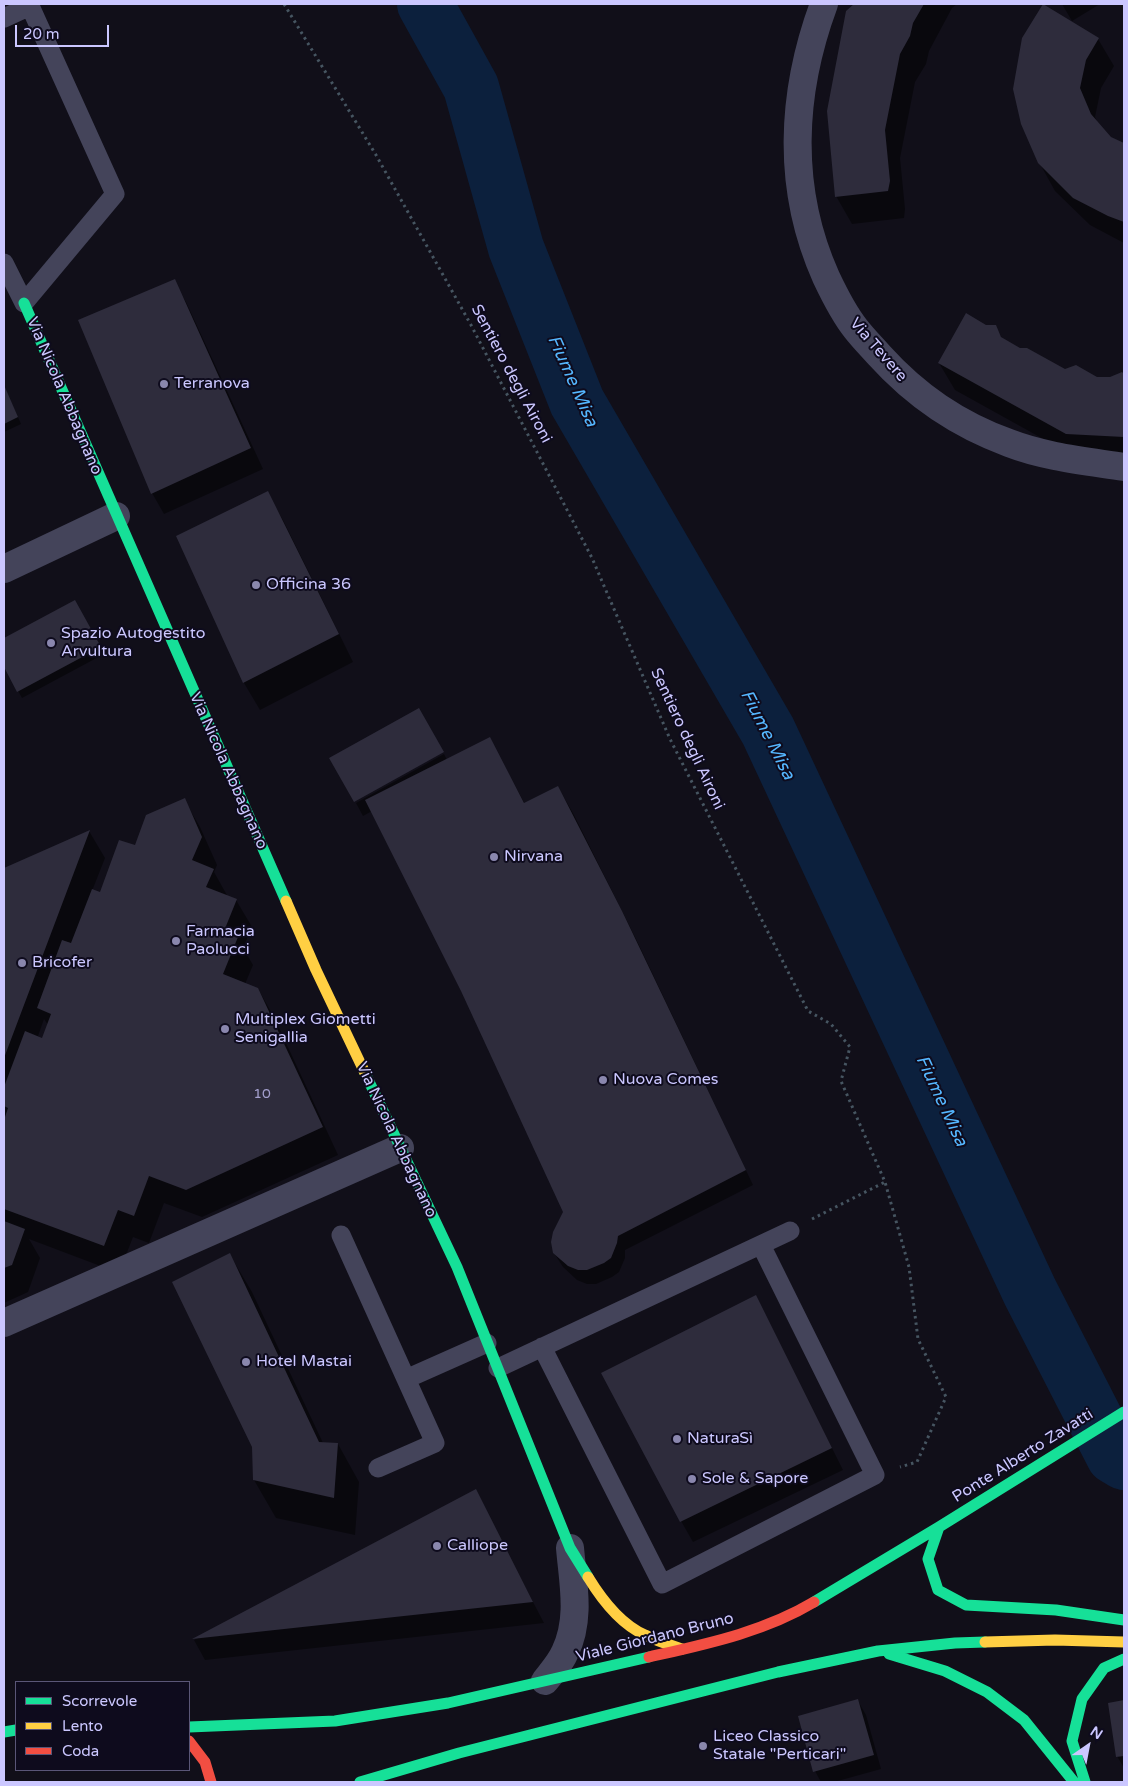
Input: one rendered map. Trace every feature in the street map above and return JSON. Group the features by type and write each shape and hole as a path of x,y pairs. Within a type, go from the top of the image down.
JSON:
{"main road":[{"name":"Via Nicola Abbagnano","path":"24,303 316,970 457,1267 570,1548 600,1596 620,1618 644,1635 682,1649"},
{"name":"Ponte Alberto Zavatti","path":"939,1527 1124,1412"},
{"path":"939,1527 928,1559 938,1590 966,1605 1056,1610 1124,1620"},
{"name":"Viale Giordano Bruno","path":"190,1727 335,1721 448,1703 726,1639 797,1612 939,1527"},
{"path":"360,1782 385,1778 778,1672 878,1651 964,1643 1055,1640 1124,1642"},
{"path":"878,1651 945,1671 987,1692 1024,1720 1074,1782"},
{"path":"1085,1782 1072,1741 1082,1699 1104,1668 1124,1659"},
{"path":"190,1742 205,1762 211,1782"}],"street":[{"name":"Via Tevere","path":"824,4 803,76 798,116 798,176 804,213 819,261 833,291 855,328 894,372 921,396 958,420 1010,444 1047,453 1124,467"},
{"path":"4,569 116,516"},
{"path":"4,1323 400,1148"},
{"name":"Via Nicola Abbagnano","path":"545,1681 564,1654 572,1635 576,1605 570,1548"}],"lane":[{"path":"4,18 30,6 115,194 24,303 4,263"},
{"path":"498,1368 790,1231"},
{"path":"341,1235 435,1443 378,1468"},
{"path":"542,1348 662,1584 875,1475 761,1245"},
{"path":"406,1379 487,1343"}],"path":[{"name":"Sentiero degli Aironi","path":"284,4 376,155 476,334 592,558 670,738 808,1011 832,1024 850,1047 841,1081 885,1182 909,1268 918,1339 946,1397 917,1462 875,1475"},
{"path":"790,1231 885,1182"}],"building":[{"path":"854,4 924,4 913,23 910,36 900,54 885,130 890,181 888,191 835,197 827,111 846,11"},
{"path":"1043,4 1099,38 1086,60 1080,88 1091,114 1111,137 1124,143 1124,222 1073,198 1038,163 1021,124 1013,89 1022,38"},
{"name":"Terranova","path":"175,279 251,448 151,494 78,320"},
{"path":"966,313 986,325 996,325 1001,337 1020,348 1027,348 1065,369 1076,365 1097,377 1110,377 1122,372 1124,374 1124,437 1066,434 938,363"},
{"path":"4,385 18,417 4,424"},
{"name":"Officina 36","path":"268,491 339,634 243,683 176,536"},
{"name":"Spazio Autogestito Arvultura","path":"75,600 101,647 17,692 4,667 4,638"},
{"path":"419,708 444,752 354,802 329,758"},
{"name":"Nuova Comes","path":"490,737 524,803 558,786 622,911 746,1170 618,1236 611,1258 587,1270 578,1270 568,1266 553,1253 551,1242 553,1232 563,1212 461,991 365,800"},
{"path":"185,798 202,837 192,860 214,869 206,887 237,899 224,931 238,937 223,974 258,988 323,1127 186,1190 149,1176 134,1216 118,1210 104,1246 4,1209 4,1120 8,1108 4,1106 4,1087 25,1031 42,1038 51,1014 37,1008 62,940 71,943 92,889 100,892 119,840 135,845 146,815"},
{"name":"Bricofer","path":"90,830 4,1058 4,868"},
{"path":"4,1221 25,1229 12,1265 4,1268"},
{"name":"Hotel Mastai","path":"230,1253 319,1442 338,1443 334,1498 253,1480 252,1447 172,1282"},
{"path":"756,1295 832,1448 680,1522 601,1373"},
{"name":"Calliope","path":"476,1489 533,1602 192,1639"},
{"path":"858,1699 874,1755 813,1772 798,1716"},
{"path":"1124,1700 1124,1756 1116,1757 1108,1703"}],"waterway":[{"name":"Fiume Misa","path":"425,4 471,87 516,248 577,402 768,731 1030,1292 1114,1456 1124,1462"}],"traffic: fast":[{"path":"24,303 286,901"},
{"path":"365,1073 457,1267 570,1548 588,1577"},
{"path":"814,1602 1124,1412"},
{"path":"939,1527 928,1559 938,1590 966,1605 1056,1610 1124,1620"},
{"path":"360,1782 459,1753 778,1672 878,1651 955,1643 985,1642"},
{"path":"889,1654 945,1671 987,1692 1024,1720 1074,1782"},
{"path":"190,1727 335,1721 448,1703 649,1657"},
{"path":"1085,1782 1072,1741 1082,1699 1104,1668 1124,1659"},
{"path":"4,1732 15,1730"}],"traffic: slow":[{"path":"286,901 316,970 365,1073"},
{"path":"588,1577 606,1603 628,1625 650,1637 682,1649"},
{"path":"985,1642 1055,1640 1124,1642"}],"traffic: jam":[{"path":"649,1657 734,1636 775,1621 814,1602"},
{"path":"190,1742 205,1762 211,1782"}],"place":[{"name":"Terranova","path":"164,384"},
{"name":"Officina 36","path":"256,585"},
{"name":"Spazio Autogestito Arvultura","path":"51,643"},
{"name":"Nirvana","path":"494,857"},
{"name":"Farmacia Paolucci","path":"176,941"},
{"name":"Bricofer","path":"22,963"},
{"name":"Multiplex Giometti Senigallia","path":"225,1029"},
{"name":"Nuova Comes","path":"603,1080"},
{"name":"Hotel Mastai","path":"246,1362"},
{"name":"NaturaSì","path":"677,1439"},
{"name":"Sole & Sapore","path":"692,1479"},
{"name":"Calliope","path":"437,1546"},
{"name":"Liceo Classico Statale \"Perticari\"","path":"703,1746"}]}
